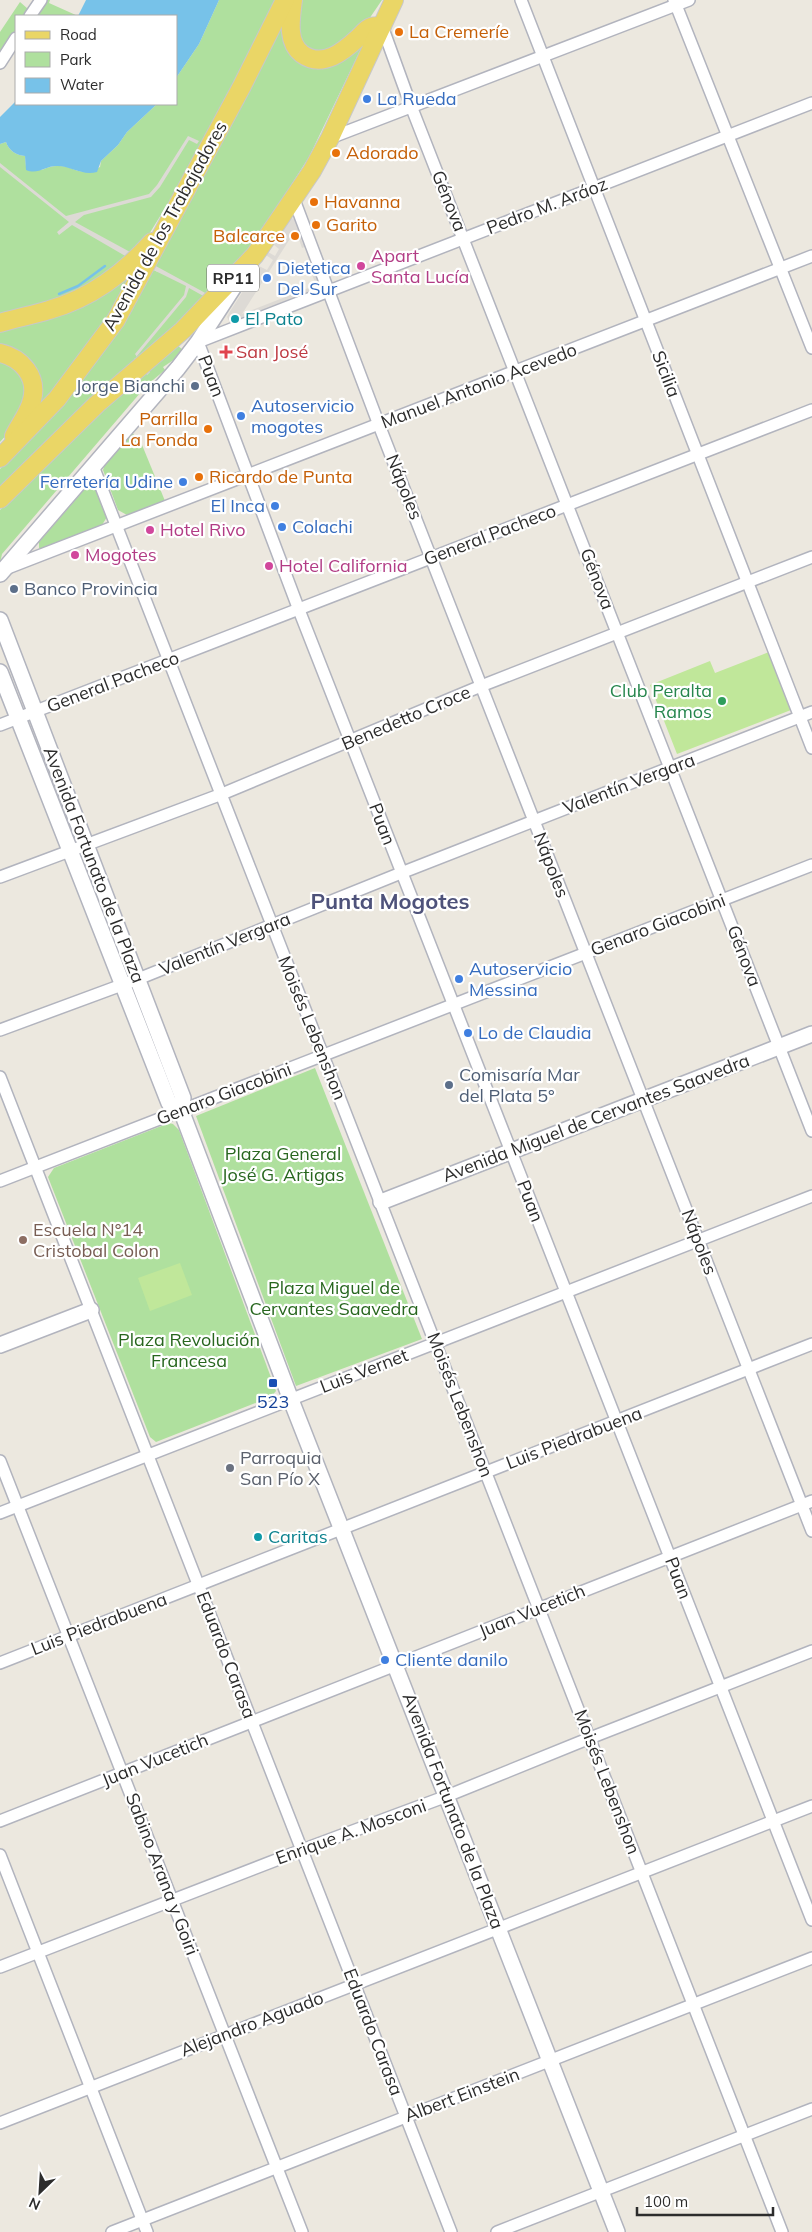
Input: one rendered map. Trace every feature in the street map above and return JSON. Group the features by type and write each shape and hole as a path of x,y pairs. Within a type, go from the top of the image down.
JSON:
{"main road":[{"name":"Avenida de los Trabajadores","path":"2,456 58,399 98,346 130,296 242,86 285,0"},
{"path":"293,0 292,40 297,49 310,58 322,60 334,56 370,27 382,26"},
{"name":"RP11","path":"0,500 97,404 183,330 255,254 312,171 330,138 394,0"},
{"path":"0,324 50,310 94,292 125,270 165,229"},
{"path":"2,572 198,342 255,254"},
{"path":"0,353 12,357 23,365 30,378 33,391 28,411 2,456"},
{"name":"Avenida Fortunato de la Plaza","path":"0,620 183,1098 181,1110 616,2232"},
{"name":"Avenida Fortunato de la Plaza","path":"0,672 170,1103 181,1110"},
{"name":"Avenida Miguel de Cervantes Saavedra","path":"381,1202 812,1034"},
{"path":"0,1345 91,1310"}],"street":[{"path":"31,15 41,0"},
{"name":"Sicilia","path":"521,0 812,748"},
{"path":"330,138 675,2 689,0"},
{"path":"675,2 812,348"},
{"name":"Génova","path":"382,26 411,106 812,1131"},
{"path":"0,63 15,40"},
{"name":"Pedro M. Aráoz","path":"198,342 812,103"},
{"name":"Nápoles","path":"293,197 379,425 698,1240 749,1369 807,1503 812,1531"},
{"name":"Manuel Antonio Acevedo","path":"2,572 812,256"},
{"name":"Puan","path":"198,342 298,610 812,1920"},
{"name":"General Pacheco","path":"0,725 812,410"},
{"name":"Moisés Lebenshon","path":"93,466 782,2232"},
{"name":"Benedetto Croce","path":"0,877 222,794 481,686 812,557"},
{"name":"Valentín Vergara","path":"0,1030 138,979 401,873 812,712"},
{"name":"Genaro Giacobini","path":"0,1181 812,865"},
{"name":"Eduardo Carasa","path":"0,1077 451,2232"},
{"name":"Luis Vernet","path":"0,1513 812,1196"},
{"name":"Luis Piedrabuena","path":"0,1663 812,1344"},
{"name":"Sabino Arana y Goiri","path":"0,1460 302,2232"},
{"name":"Juan Vucetich","path":"0,1821 807,1503"},
{"name":"Enrique A. Mosconi","path":"0,1967 447,1796 812,1651"},
{"name":"Alejandro Aguado","path":"0,2123 812,1806"},
{"path":"0,1855 147,2232"},
{"name":"Albert Einstein","path":"112,2232 812,1958"},
{"path":"497,2232 812,2109"}],"green space":[{"path":"48,0 50,0 49,3 76,15 39,15"},
{"path":"219,0 277,0 251,54 183,179 143,244 99,283 0,319 0,144 6,142 13,152 25,156 26,167 33,169 41,170 63,166 85,171 100,167 101,161 118,145 127,132 156,105 178,105 178,75 199,44"},
{"path":"299,0 382,0 367,22 336,52 304,51 295,16"},
{"path":"20,2 28,9 25,15 15,15 15,31 0,54 0,32"},
{"path":"288,11 302,60 369,32 309,157 256,240 234,268 197,308 0,489 0,469 41,427 152,269 158,272 154,265"},
{"path":"137,270 87,351 29,420 38,393 0,348 0,327"},
{"path":"178,346 182,349 178,357 163,367 165,370 147,385 2,554 0,563 0,510 80,429"},
{"path":"0,357 14,362 29,393 9,432 0,442"},
{"path":"132,433 140,440 165,501 127,515 118,510 103,470 105,464"},
{"path":"90,483 94,483 107,517 102,525 42,549 39,548 39,542"},
{"name":"Club Peralta Ramos","path":"769,652 791,710 677,754 650,685 710,661 715,673"},
{"path":"315,1068 422,1339 296,1386 196,1116"},
{"name":"Plaza Revolución Francesa","path":"169,1123 179,1130 276,1391 271,1397 156,1442 150,1437 48,1177 54,1168"},
{"path":"180,1263 192,1295 150,1311 138,1278"}],"shaded area":[{"path":"188,136 199,141 197,144 189,140 160,187 151,197 84,215 75,222 209,295 207,298 189,288 186,297 137,356 150,372 147,375 134,359 137,357 135,354 184,295 186,286 127,257 72,225 59,235 57,232 69,222 0,167 0,163 66,216 149,194 157,185"},
{"path":"290,218 296,219 302,232 299,234 303,244 307,246 302,248 297,234 293,234 242,314 316,285 311,272 316,270 321,287 230,323 227,317 229,313 259,266 267,270 273,260 266,255 268,252 275,256 279,249 274,245 275,240 278,239"}],"water":[{"path":"86,0 219,0 199,44 178,75 178,15 78,15"},
{"path":"15,102 15,105 156,105 127,132 118,145 101,161 97,172 92,173 57,166 38,171 26,170 25,156 13,152 6,142 0,144 0,117"}],"waterway":[{"path":"59,294 78,286 105,266"}],"place":[{"name":"La Cremeríe","path":"399,32"},
{"name":"La Rueda","path":"367,99"},
{"name":"Adorado","path":"336,153"},
{"name":"Havanna","path":"314,202"},
{"name":"Garito","path":"316,225"},
{"name":"Balcarce","path":"295,236"},
{"name":"Apart Santa Lucía","path":"361,266"},
{"name":"Dietetica Del Sur","path":"267,278"},
{"name":"El Pato","path":"235,319"},
{"name":"San José","path":"226,352"},
{"name":"Jorge Bianchi","path":"195,386"},
{"name":"Autoservicio mogotes","path":"241,416"},
{"name":"Parrilla La Fonda","path":"208,429"},
{"name":"Ricardo de Punta","path":"199,477"},
{"name":"Ferretería Udine","path":"183,482"},
{"name":"El Inca","path":"275,506"},
{"name":"Colachi","path":"282,527"},
{"name":"Hotel Rivo","path":"150,530"},
{"name":"Mogotes","path":"75,555"},
{"name":"Hotel California","path":"269,566"},
{"name":"Banco Provincia","path":"14,589"},
{"name":"Club Peralta Ramos","path":"722,701"},
{"name":"Autoservicio Messina","path":"459,979"},
{"name":"Lo de Claudia","path":"468,1033"},
{"name":"Comisaría Mar del Plata 5°","path":"449,1085"},
{"name":"Escuela N°14 Cristobal Colon","path":"23,1240"},
{"name":"523","path":"273,1383"},
{"name":"Parroquia San Pío X","path":"230,1468"},
{"name":"Caritas","path":"258,1537"},
{"name":"Cliente danilo","path":"385,1660"}],"district":[{"name":"Punta Mogotes","path":"390,901"}],"park label":[{"name":"Plaza General José G. Artigas","path":"283,1164"},
{"name":"Plaza Miguel de Cervantes Saavedra","path":"334,1298"}]}
